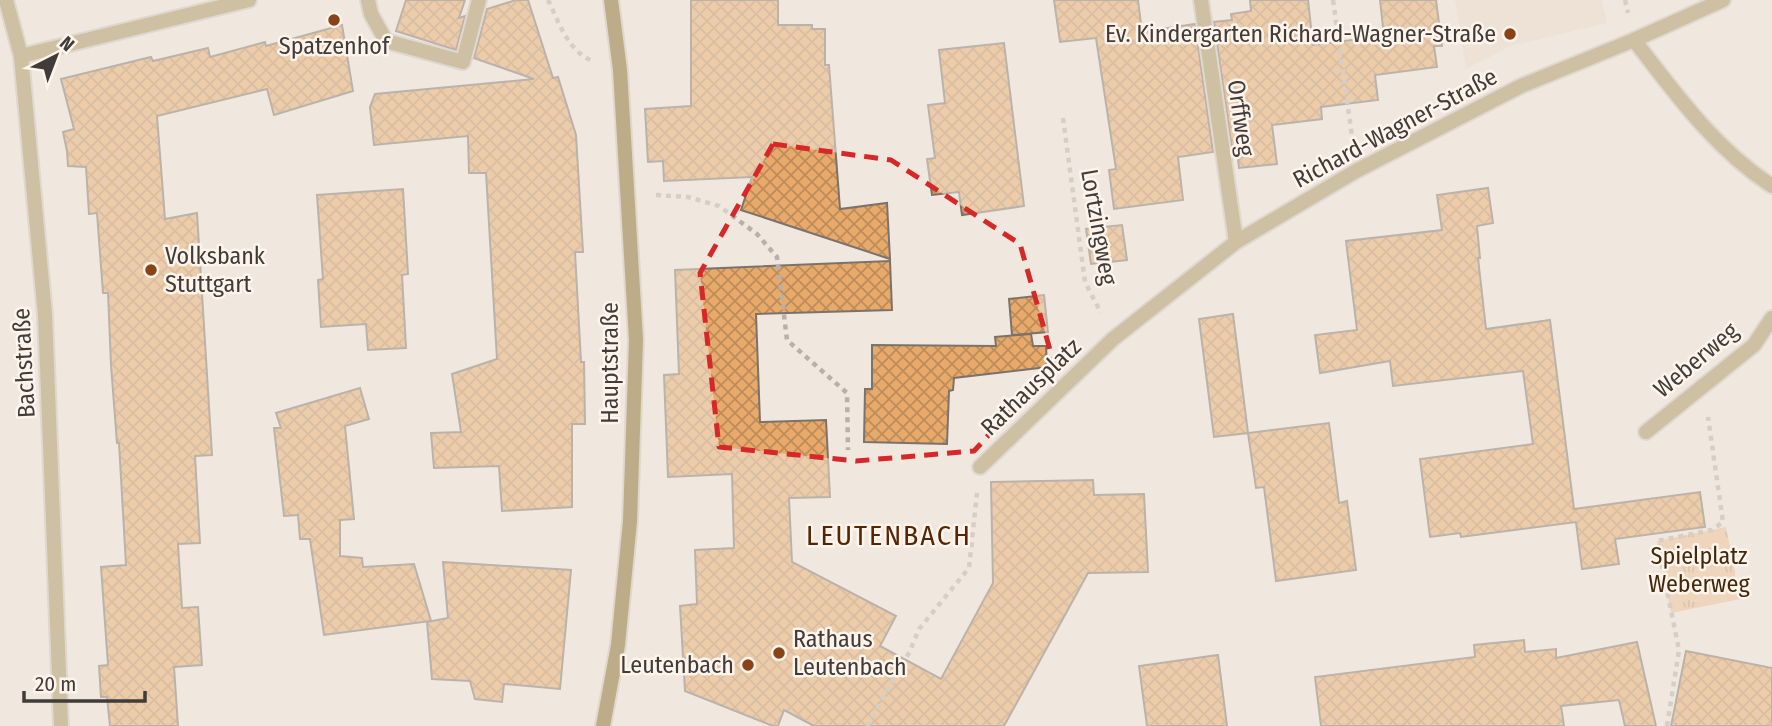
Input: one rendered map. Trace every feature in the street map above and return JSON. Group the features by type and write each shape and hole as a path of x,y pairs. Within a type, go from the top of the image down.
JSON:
{"street":[{"name":"Bachstraße","path":"6,0 21,57 45,315 61,726"},
{"path":"21,57 249,0"},
{"path":"368,0 371,14 386,41 463,62 479,0"},
{"name":"Hauptstraße","path":"603,726 618,645 630,521 636,340 620,70 611,0"},
{"name":"Orffweg","path":"1202,0 1236,242"},
{"name":"Richard-Wagner-Straße","path":"1113,339 1236,242 1356,171 1521,86 1723,0"},
{"path":"1634,40 1691,114 1750,172 1772,186"},
{"name":"Weberweg","path":"1646,432 1754,345 1772,318"},
{"name":"Rathausplatz","path":"980,467 1113,339"}],"path":[{"path":"548,0 571,45 588,59 620,70"},
{"path":"1333,0 1356,171"},
{"name":"Lortzingweg","path":"1063,118 1086,282 1113,339"},
{"path":"628,193 688,197 719,206 757,234 777,257 787,340 847,393 848,450"},
{"path":"1667,726 1679,650 1657,541 1712,530 1723,522 1703,386"},
{"path":"867,726 910,651 919,629 969,568 980,467"}],"highlighted area":[{"path":"773,144 891,160 1020,244 1054,364 974,451 856,461 719,447 700,273"}],"shaded area":[{"name":"Ev. Kindergarten Richard-Wagner-Straße","path":"1455,0 1602,0 1607,23 1511,46 1466,69"}],"green space":[{"name":"Spielplatz Weberweg","path":"1726,527 1740,599 1671,613 1657,541"}],"building":[{"path":"406,0 465,0 459,18 465,16 456,50 396,31"},
{"path":"516,0 528,0 553,78 558,77 576,135 583,252 575,252 581,362 584,362 585,424 572,424 572,507 502,511 499,466 434,468 431,433 461,432 452,374 497,359 486,173 469,173 468,136 374,145 370,107 375,94 534,79 474,58 487,9"},
{"path":"691,0 778,0 778,25 812,25 812,29 825,29 825,65 829,65 840,209 887,203 890,259 741,210 752,177 664,181 663,161 648,162 645,109 691,106"},
{"path":"1054,0 1138,0 1142,32 1195,24 1213,152 1178,157 1183,200 1114,209 1109,170 1116,169 1096,38 1060,42"},
{"path":"1250,0 1308,0 1313,45 1384,36 1380,0 1436,0 1442,46 1434,46 1437,67 1375,75 1378,100 1321,107 1322,119 1272,125 1277,164 1239,168 1237,149 1232,149 1214,22 1232,20 1231,14 1251,11"},
{"path":"342,25 353,91 274,115 267,89 157,116 165,219 197,213 212,455 195,456 200,543 178,544 182,608 198,607 202,665 174,667 178,726 110,726 107,697 101,697 99,666 108,665 101,567 126,565 108,293 103,293 97,213 89,214 86,167 68,166 63,132 74,129 61,79 151,57 153,61 208,48 210,57 265,42 266,46"},
{"path":"1004,43 1024,206 962,215 959,192 932,195 927,159 935,158 928,105 945,103 939,50"},
{"path":"1488,188 1493,223 1477,226 1486,329 1550,320 1574,509 1700,492 1705,527 1615,539 1619,564 1582,569 1576,522 1461,537 1460,533 1430,537 1420,459 1533,444 1523,371 1393,386 1390,361 1320,373 1315,335 1357,330 1346,241 1442,230 1437,195"},
{"path":"403,189 408,274 402,275 406,348 368,350 366,324 321,327 318,280 323,279 317,195"},
{"path":"1122,225 1127,260 1091,264 1086,229"},
{"path":"890,261 892,310 756,314 760,422 826,420 830,497 789,498 792,562 896,616 880,646 941,679 993,583 991,482 1093,480 1094,495 1144,494 1148,572 1088,573 1004,726 814,726 784,710 778,726 773,726 685,691 680,606 697,604 695,550 734,548 732,474 668,477 664,375 679,374 675,270"},
{"path":"1044,295 1048,332 1012,335 1009,299"},
{"path":"1233,314 1248,433 1214,437 1199,319"},
{"path":"1031,334 1033,346 1046,346 1047,367 954,378 953,390 949,391 947,444 864,442 865,389 872,389 872,345 996,346 995,337"},
{"path":"360,388 369,419 345,426 354,519 340,520 340,556 362,558 363,567 414,564 431,621 324,635 310,539 300,539 298,515 284,516 274,428 281,428 276,413"},
{"path":"1329,423 1339,503 1347,501 1356,570 1276,581 1264,487 1256,488 1248,433"},
{"path":"443,562 571,570 560,689 504,684 502,702 475,699 470,681 432,679 427,622 448,618"},
{"path":"1524,640 1525,652 1556,649 1556,658 1637,642 1656,726 1625,726 1619,700 1561,706 1564,726 1321,726 1315,677 1475,657 1474,645"},
{"path":"1686,651 1772,668 1772,726 1671,726"},
{"path":"1218,655 1227,726 1147,726 1139,666"}],"place":[{"name":"Spatzenhof","path":"334,20"},
{"name":"Ev. Kindergarten Richard-Wagner-Straße","path":"1510,34"},
{"name":"Volksbank Stuttgart","path":"151,270"},
{"name":"Rathaus Leutenbach","path":"779,653"},
{"name":"Leutenbach","path":"748,665"}],"district":[{"name":"LEUTENBACH","path":"889,535"}]}
